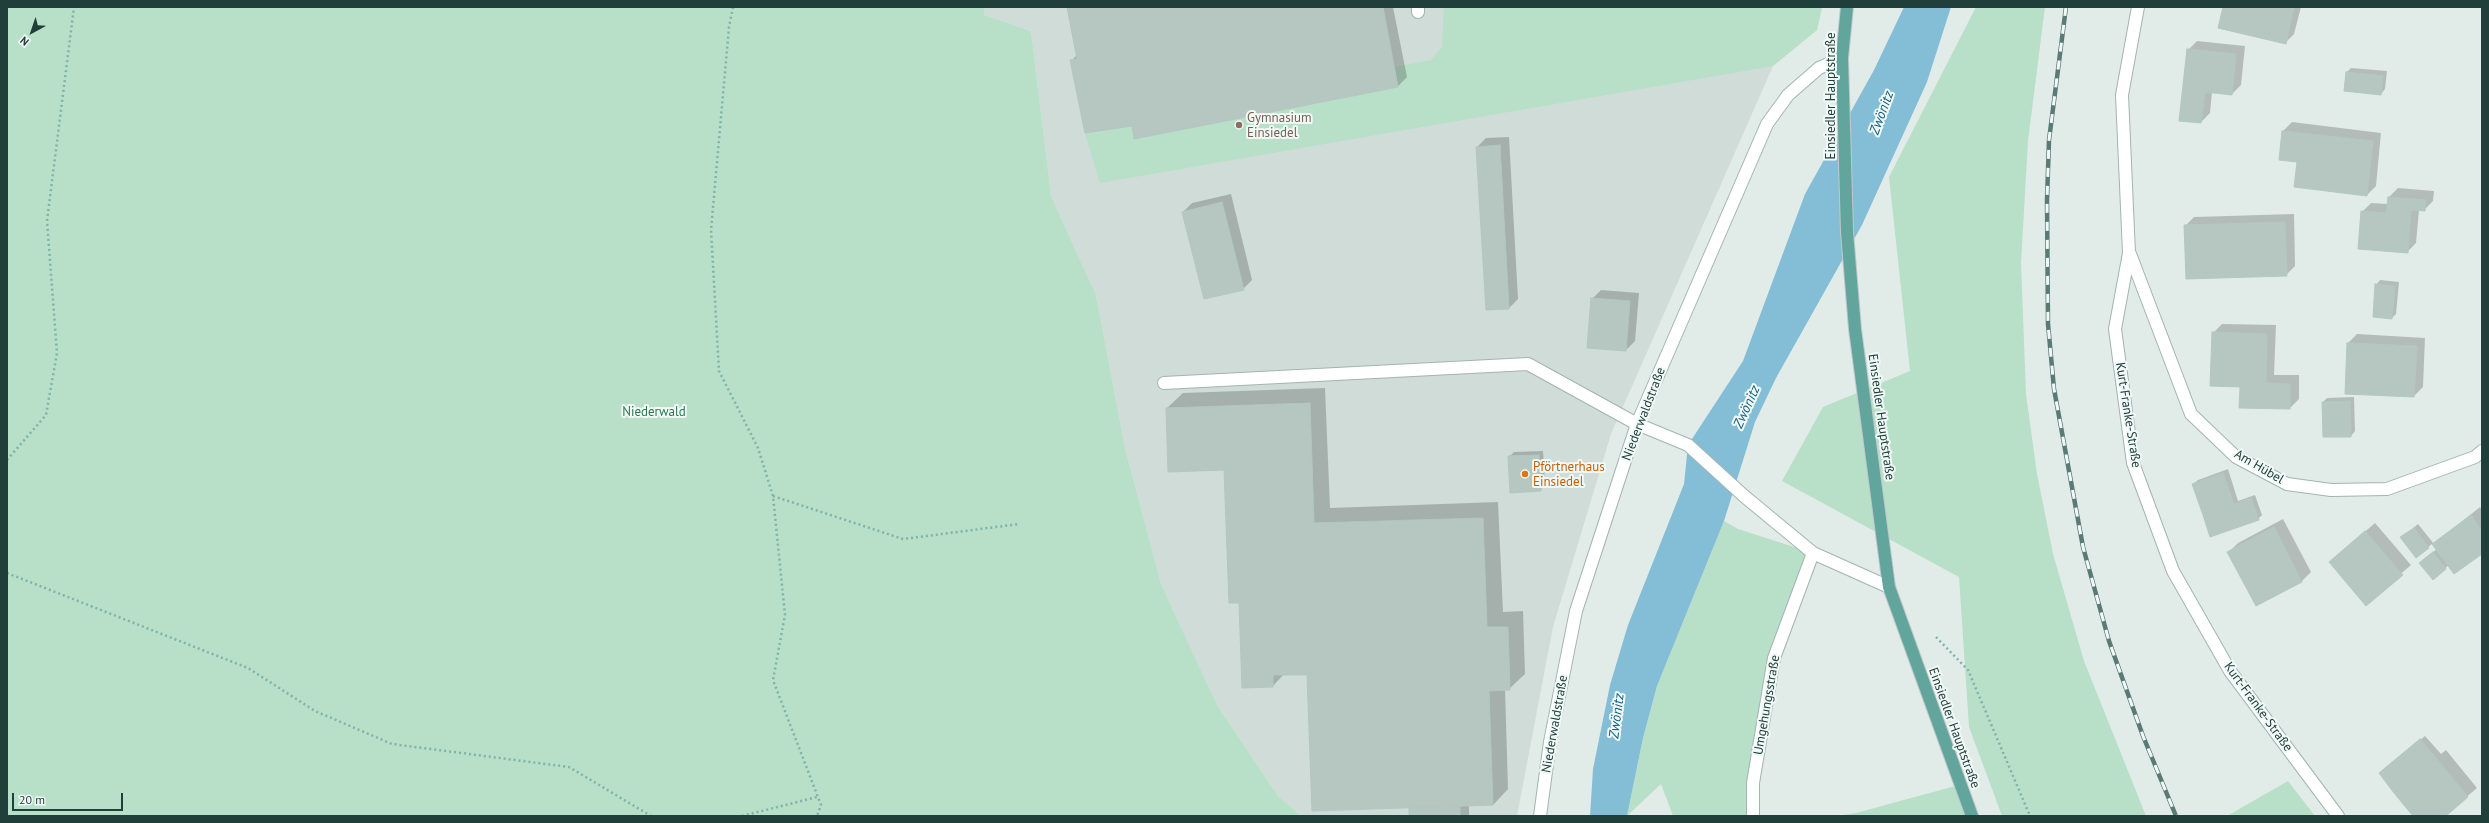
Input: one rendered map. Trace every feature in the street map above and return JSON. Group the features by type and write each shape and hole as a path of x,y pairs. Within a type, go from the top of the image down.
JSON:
{"main road":[{"name":"Einsiedler Hauptstraße","path":"1847,7 1842,58 1847,232 1855,329 1889,587 1972,816"}],"street":[{"name":"Kurt-Franke-Straße","path":"2138,7 2122,95 2129,253 2116,329 2133,463 2170,564 2230,671 2338,816"},
{"name":"Niederwaldstraße","path":"1540,816 1550,742 1576,611 1637,424 1767,124 1788,95 1819,68 1842,58"},
{"name":"Am Hübel","path":"2129,253 2191,414 2236,457 2287,484 2331,490 2387,489 2475,457 2482,451"},
{"path":"1164,383 1528,364 1637,424 1688,445 1744,496 1812,553 1889,587"},
{"name":"Umgehungsstraße","path":"1753,816 1753,783 1774,658 1812,553"}],"path":[{"path":"7,460 46,415 57,353 46,221 74,7"},
{"path":"733,7 729,27 711,230 719,371 758,448 773,496 786,615 773,680 821,805 817,816"},
{"path":"773,496 903,539 1019,524"},
{"path":"7,572 248,668 315,711 392,744 569,767 651,816"},
{"path":"1931,632 1968,670 2030,816"},
{"path":"742,816 817,797"}],"shaded area":[{"path":"985,7 1822,7 1817,30 1773,66 1611,434 1553,627 1517,816 1301,816 1278,796 1217,705 1161,584 1125,448 1096,295 1051,196 1031,31 984,15"}],"green space":[{"name":"Niederwald","path":"7,7 985,7 984,15 1031,31 1051,196 1096,295 1125,448 1161,584 1217,705 1278,796 1301,816 7,816"},
{"path":"1444,7 1822,7 1817,30 1773,66 1100,183 1085,133 1132,126 1135,139 1398,87 1395,67 1431,60 1442,47"},
{"path":"1976,7 2045,7 2028,141 2021,263 2026,394 2037,474 2053,554 2084,661 2146,816 2002,816 1969,727 1959,577 1782,481 1823,407 1910,371 1889,177"},
{"path":"1724,521 1738,529 1813,553 1774,658 1753,816 1673,816 1661,784 1627,816 1643,738 1657,686"},
{"path":"2288,781 2315,816 2227,816"},
{"path":"1959,785 1972,816 1836,816 1856,813"}],"water":[{"name":"Zwönitz","path":"1904,7 1951,7 1927,82 1862,225 1776,378 1755,422 1724,521 1657,686 1643,738 1627,816 1590,816 1593,769 1610,685 1628,625 1684,484 1688,445 1743,361 1805,194 1874,70"}],"building":[{"path":"1067,7 1383,7 1398,87 1134,139 1132,126 1085,133 1070,60 1077,59"},
{"path":"2223,7 2294,7 2286,44 2218,28"},
{"path":"2187,49 2236,54 2232,95 2205,92 2201,123 2179,121"},
{"path":"2346,72 2383,76 2381,95 2344,91"},
{"path":"2282,131 2373,141 2367,196 2294,187 2297,162 2279,160"},
{"path":"1500,145 1509,309 1486,310 1476,147"},
{"path":"2388,197 2426,200 2425,211 2411,210 2408,253 2358,249 2361,211 2386,213"},
{"path":"1222,202 1244,290 1204,299 1182,212"},
{"path":"2285,222 2287,276 2186,279 2184,225"},
{"path":"2375,284 2395,286 2392,319 2373,317"},
{"path":"1591,298 1630,301 1626,351 1587,348"},
{"path":"2212,332 2267,334 2266,383 2290,384 2290,409 2239,408 2240,387 2210,386"},
{"path":"2347,343 2417,346 2414,397 2345,394"},
{"path":"2350,401 2351,437 2323,437 2322,402"},
{"path":"1310,403 1314,523 1483,518 1487,627 1508,627 1510,690 1489,691 1493,805 1312,811 1307,675 1273,675 1273,687 1242,688 1239,603 1229,603 1224,470 1168,472 1166,408"},
{"name":"Pförtnerhaus Einsiedel","path":"1539,455 1541,491 1510,493 1508,456"},
{"path":"2223,473 2234,504 2203,515 2192,484"},
{"path":"2251,498 2259,520 2210,537 2203,515"},
{"path":"2471,515 2482,531 2482,554 2454,574 2432,544"},
{"path":"2274,527 2302,582 2256,606 2227,552"},
{"path":"2414,528 2429,548 2416,558 2400,537"},
{"path":"2365,531 2403,575 2366,606 2329,562"},
{"path":"2433,552 2446,569 2433,580 2419,563"},
{"path":"2420,739 2436,758 2394,793 2379,773"},
{"path":"2436,758 2468,797 2446,816 2413,816 2394,793"},
{"path":"1460,806 1460,816 1409,816 1409,808"}],"railway":[{"path":"2066,7 2049,140 2047,200 2048,324 2054,389 2083,547 2109,641 2143,736 2176,816"}],"place":[{"name":"Gymnasium Einsiedel","path":"1239,125"},
{"name":"Pförtnerhaus Einsiedel","path":"1525,474"}]}
